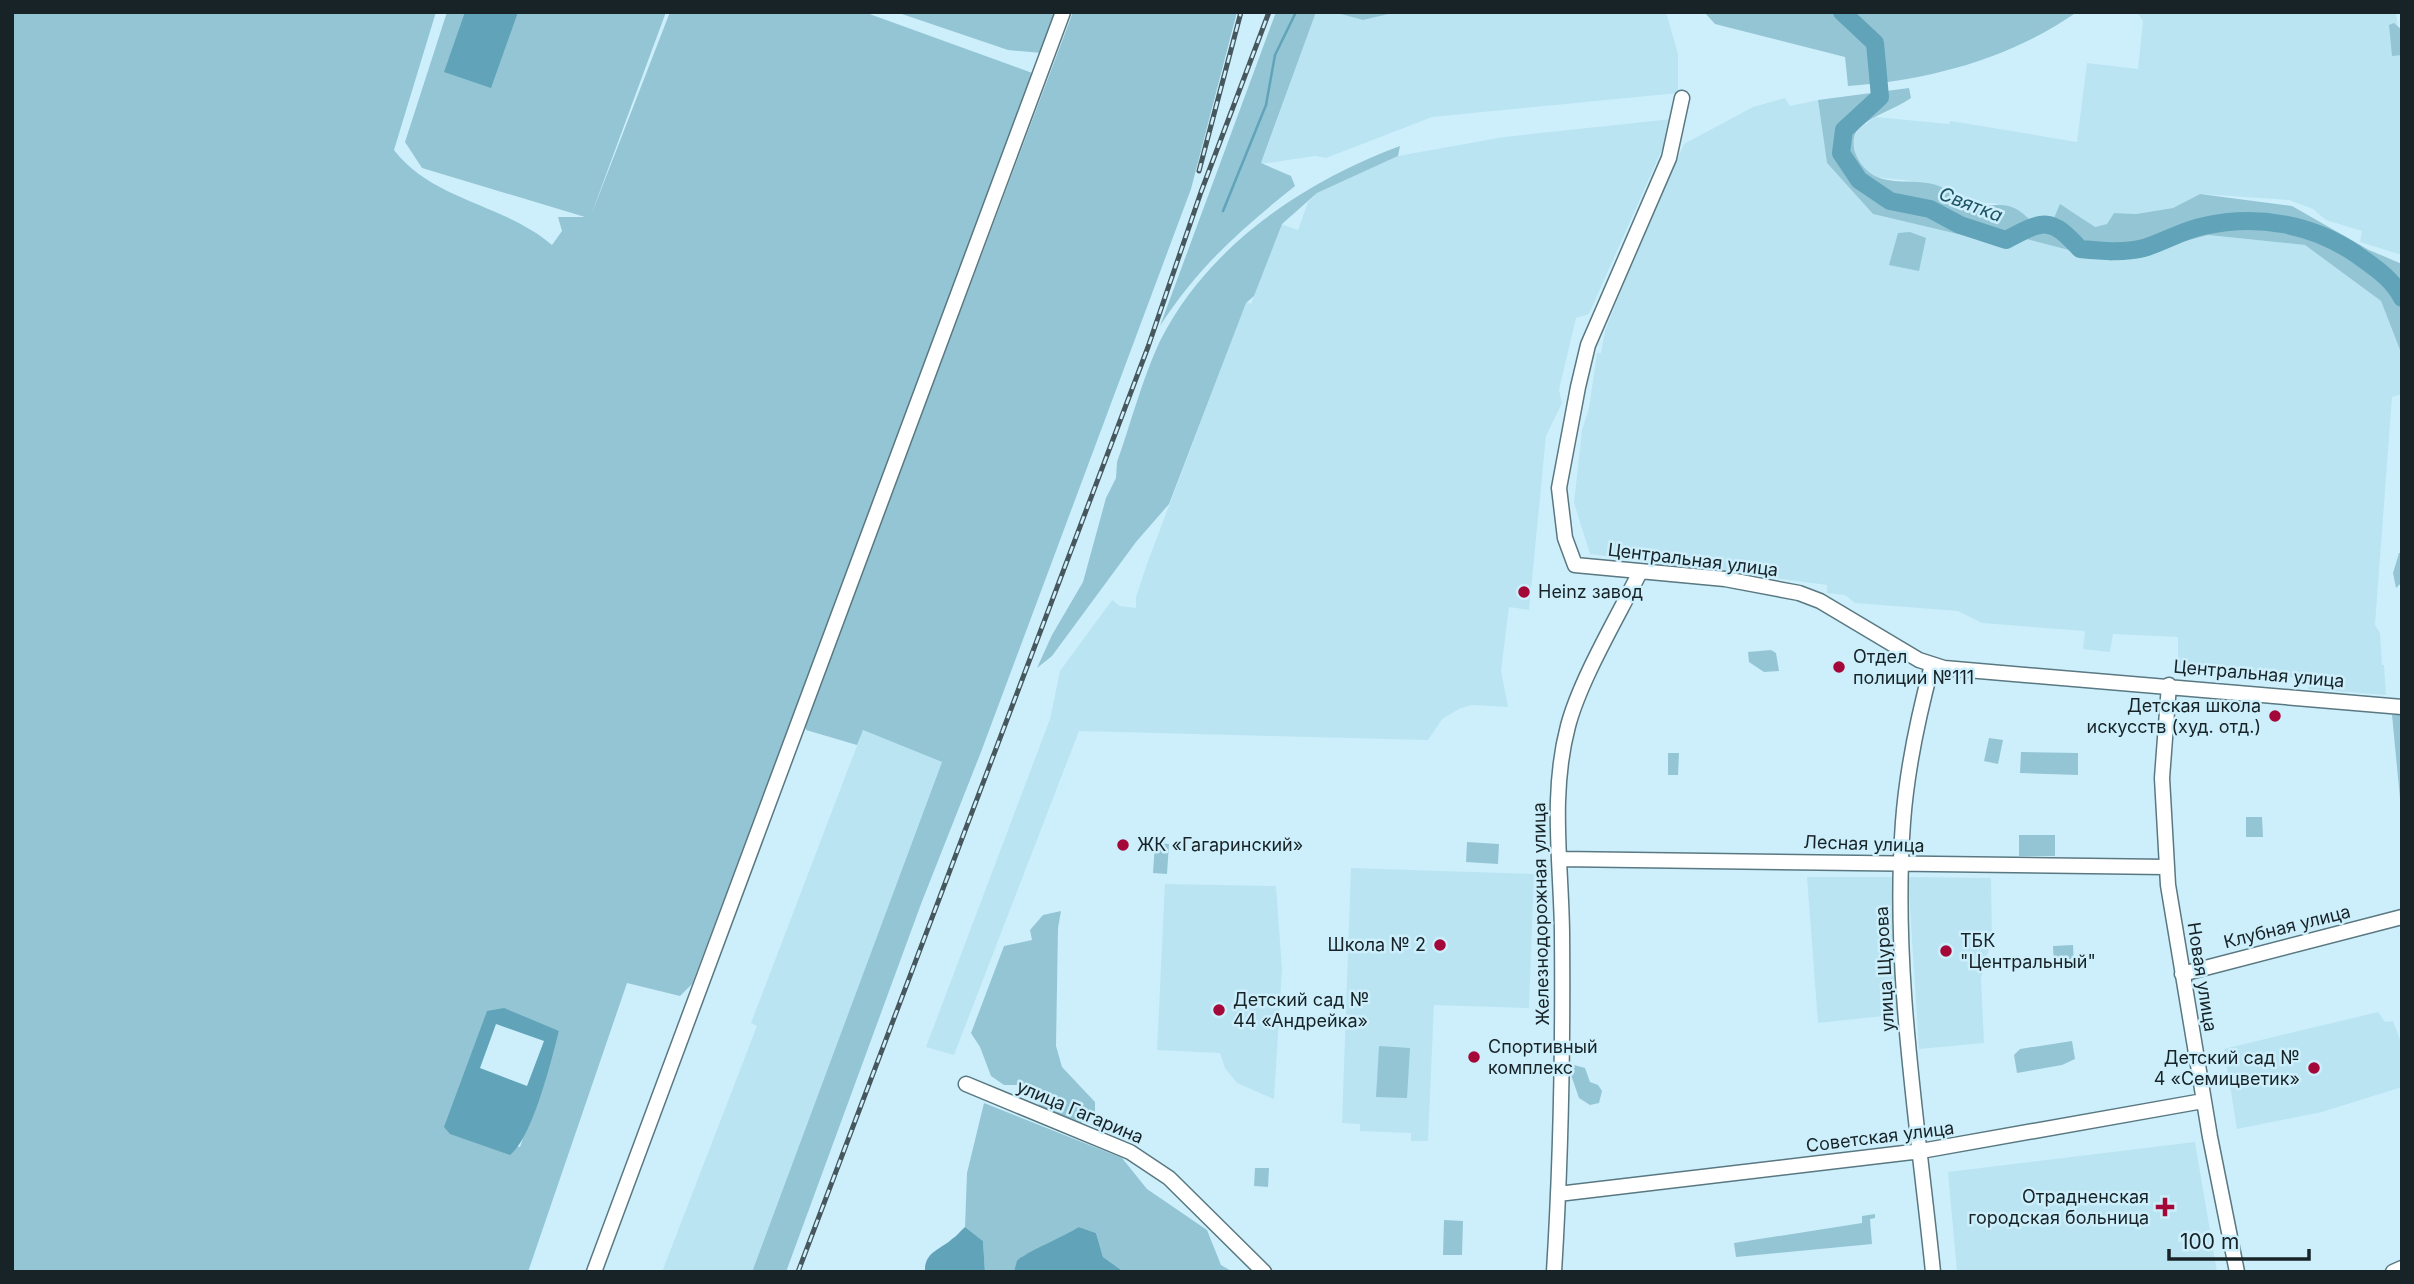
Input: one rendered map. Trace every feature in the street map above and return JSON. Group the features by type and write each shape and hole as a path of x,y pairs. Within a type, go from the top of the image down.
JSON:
{"street":[{"path":"594,1272 1063,12"},
{"name":"Центральная улица","path":"1682,98 1669,158 1588,345 1559,488 1565,538 1575,565 1725,579 1810,597 1932,665 1981,672 2169,685 2402,707"},
{"name":"Железнодорожная улица","path":"1554,1272 1562,975 1560,859 1556,825 1568,723 1640,572"},
{"name":"улица Щурова","path":"1932,665 1908,776 1901,863 1909,1052 1933,1272"},
{"name":"Новая улица","path":"2169,685 2161,778 2166,867 2203,1101 2237,1272"},
{"name":"Лесная улица","path":"1560,859 2166,867"},
{"name":"Клубная улица","path":"2182,974 2402,917"},
{"name":"улица Гагарина","path":"966,1084 1130,1152 1169,1178 1264,1272"},
{"name":"Советская улица","path":"1558,1194 1921,1151 2203,1101"},
{"path":"2393,1272 2402,1268"}],"shaded area":[{"path":"12,12 436,12 394,150 410,167 429,181 513,220 552,245 562,231 558,217 585,217 422,168 405,142 447,12 666,12 590,218 670,12 864,12 1035,74 692,984 680,996 627,983 528,1272 12,1272","holes":["487,1012 559,1031 520,1147 445,1127"]},
{"path":"465,12 518,12 491,88 444,72"},
{"path":"896,12 1060,12 1042,53 1008,50"},
{"path":"1073,12 1237,12 1191,189 981,752 921,904 786,1272 752,1272 942,762 863,730 857,745 806,730 805,724"},
{"path":"1276,12 1316,12 1261,163 1291,176 1295,186 1221,250 1189,285 1160,326"},
{"path":"1316,12 1333,12 1363,20 1397,12 1666,12 1678,54 1678,93 1432,117 1326,158 1315,156 1261,164"},
{"path":"1333,12 1397,12 1363,20"},
{"path":"1699,12 2077,12 2024,43 1968,64 1909,79 1848,86 1845,57 1715,24 1705,13"},
{"path":"2137,12 2396,12 2402,61 2402,255 2360,242 2362,231 2326,220 2313,209 2289,200 2200,194 2173,208 2136,214 2114,213 2107,224 2094,227 2068,209 2054,218 2030,220 1994,203 1973,203 1930,183 1876,177 1864,169 1856,155 1853,141 1858,129 1876,117 1949,124 1951,121 2077,142 2087,63 2138,69 2143,21"},
{"path":"2394,23 2402,30 2402,55 2392,56 2389,25"},
{"path":"1909,88 1911,98 1866,122 1856,133 1854,147 1859,161 1875,176 1888,180 1934,184 1972,203 2014,208 2030,220 2054,218 2060,204 2095,227 2107,224 2114,213 2136,214 2173,208 2200,194 2292,206 2369,250 2402,264 2402,355 2381,301 2305,245 2208,235 2111,261 2026,239 2004,245 1873,214 1827,163 1818,100"},
{"path":"1785,98 1790,106 1818,100 1827,163 1873,214 2003,245 2026,239 2111,261 2208,235 2305,245 2381,301 2402,355 2402,394 2392,397 2375,625 2380,633 2386,695 2308,689 2309,679 2178,669 2178,637 2113,634 2110,652 2083,649 2085,631 1982,623 1958,611 1855,603 1845,595 1827,593 1827,585 1590,554 1574,503 1582,430 1589,408 1597,353 1601,353 1605,331 1643,235 1684,144 1753,107"},
{"path":"1672,119 1672,127 1589,314 1576,318 1559,390 1562,403 1546,436 1529,610 1509,607 1501,671 1508,707 1471,705 1459,709 1442,719 1428,740 1079,731 954,1055 926,1047 1050,719 1060,671 1112,600 1120,606 1136,608 1136,597 1147,564 1246,302 1251,304 1281,224 1298,230 1308,202 1317,193 1398,156 1504,137"},
{"path":"1400,146 1398,156 1317,193 1282,224 1254,296 1246,303 1169,504 1136,542 1052,656 1037,668 1052,635 1083,582 1106,498 1116,478 1117,462 1142,386 1160,341 1180,307 1231,247 1262,221 1328,178"},
{"path":"1910,232 1926,238 1919,271 1889,265 1898,233"},
{"path":"2399,553 2402,553 2402,582 2396,588 2393,573"},
{"path":"1771,650 1776,653 1779,671 1764,672 1749,662 1748,652"},
{"path":"2392,715 2402,715 2402,809 2401,809"},
{"path":"863,730 942,762 752,1272 662,1272 757,1026 751,1023"},
{"path":"1989,738 2003,740 1998,764 1984,761"},
{"path":"2021,752 2078,753 2078,775 2020,773"},
{"path":"1668,753 1679,753 1678,775 1668,775"},
{"path":"2246,817 2262,817 2263,837 2246,837"},
{"path":"2019,835 2055,835 2055,856 2019,856"},
{"path":"1467,842 1499,844 1498,864 1466,862"},
{"path":"1155,843 1169,844 1167,874 1153,873"},
{"name":"Школа № 2","path":"1351,868 1534,874 1529,1008 1434,1005 1428,1141 1411,1141 1411,1133 1360,1131 1360,1124 1342,1123"},
{"path":"1807,877 1893,877 1902,1014 1818,1023"},
{"path":"1908,877 1991,878 1992,938 1981,978 1984,1043 1919,1049"},
{"name":"Детский сад № 44 «Андрейка»","path":"1165,884 1276,886 1282,969 1274,1099 1237,1083 1225,1068 1220,1053 1157,1050"},
{"path":"1061,911 1058,928 1056,1046 1062,1067 1095,1102 1095,1113 1078,1125 1041,1108 1031,1090 1020,1085 1004,1085 991,1076 980,1047 971,1033 1004,946 1032,940 1030,930 1043,915"},
{"path":"2073,945 2074,966 2054,967 2053,946"},
{"path":"504,1008 559,1031 534,1116 510,1155 450,1134 444,1127 487,1011","holes":["496,1024 544,1041 527,1086 480,1068"]},
{"name":"Детский сад № 4 «Семицветик»","path":"2378,1012 2385,1022 2393,1021 2402,1045 2402,1087 2322,1112 2237,1129 2224,1049"},
{"path":"2072,1041 2075,1059 2062,1065 2017,1073 2014,1055 2020,1049"},
{"path":"1379,1046 1410,1048 1407,1098 1376,1097"},
{"path":"1574,1065 1585,1068 1590,1082 1598,1085 1602,1091 1599,1103 1590,1105 1579,1098 1570,1072"},
{"path":"984,1103 1122,1158 1147,1189 1207,1230 1221,1265 1233,1272 1124,1272 1103,1257 1096,1233 1079,1227 1070,1235 1023,1256 1014,1272 985,1272 983,1241 965,1227 967,1173"},
{"path":"2195,1142 2217,1272 1957,1272 1948,1172"},
{"path":"1255,1168 1269,1168 1268,1187 1254,1186"},
{"path":"1875,1214 1875,1218 1870,1219 1872,1244 1736,1257 1734,1243 1862,1223 1862,1216"},
{"path":"1444,1220 1463,1221 1462,1255 1443,1255"},
{"path":"965,1227 983,1241 985,1272 925,1272 930,1256"},
{"path":"1079,1227 1096,1233 1103,1257 1124,1272 1014,1272 1017,1261 1021,1258"}],"waterway":[{"path":"1223,211 1266,105 1275,55 1296,12"},
{"name":"Святка","path":"1842,12 1875,43 1880,97 1844,130 1841,153 1859,180 1890,201 1930,209 1960,225 2006,240 2038,225 2053,226 2080,249 2104,251 2144,248 2196,228 2224,223 2244,221 2283,224 2321,235 2356,254 2388,279 2402,298"}],"railway":[{"path":"1199,171 1241,12"},
{"path":"798,1272 1148,347 1201,192 1269,12"}],"place":[{"name":"Heinz завод","path":"1524,592"},
{"name":"Отдел полиции №111","path":"1839,667"},
{"name":"Детская школа искусств (худ. отд.)","path":"2275,716"},
{"name":"ЖК «Гагаринский»","path":"1123,845"},
{"name":"Школа № 2","path":"1440,945"},
{"name":"ТБК \"Центральный\"","path":"1946,951"},
{"name":"Детский сад № 44 «Андрейка»","path":"1219,1010"},
{"name":"Спортивный комплекс","path":"1474,1057"},
{"name":"Детский сад № 4 «Семицветик»","path":"2314,1068"},
{"name":"Отрадненская городская больница","path":"2165,1207"}]}
